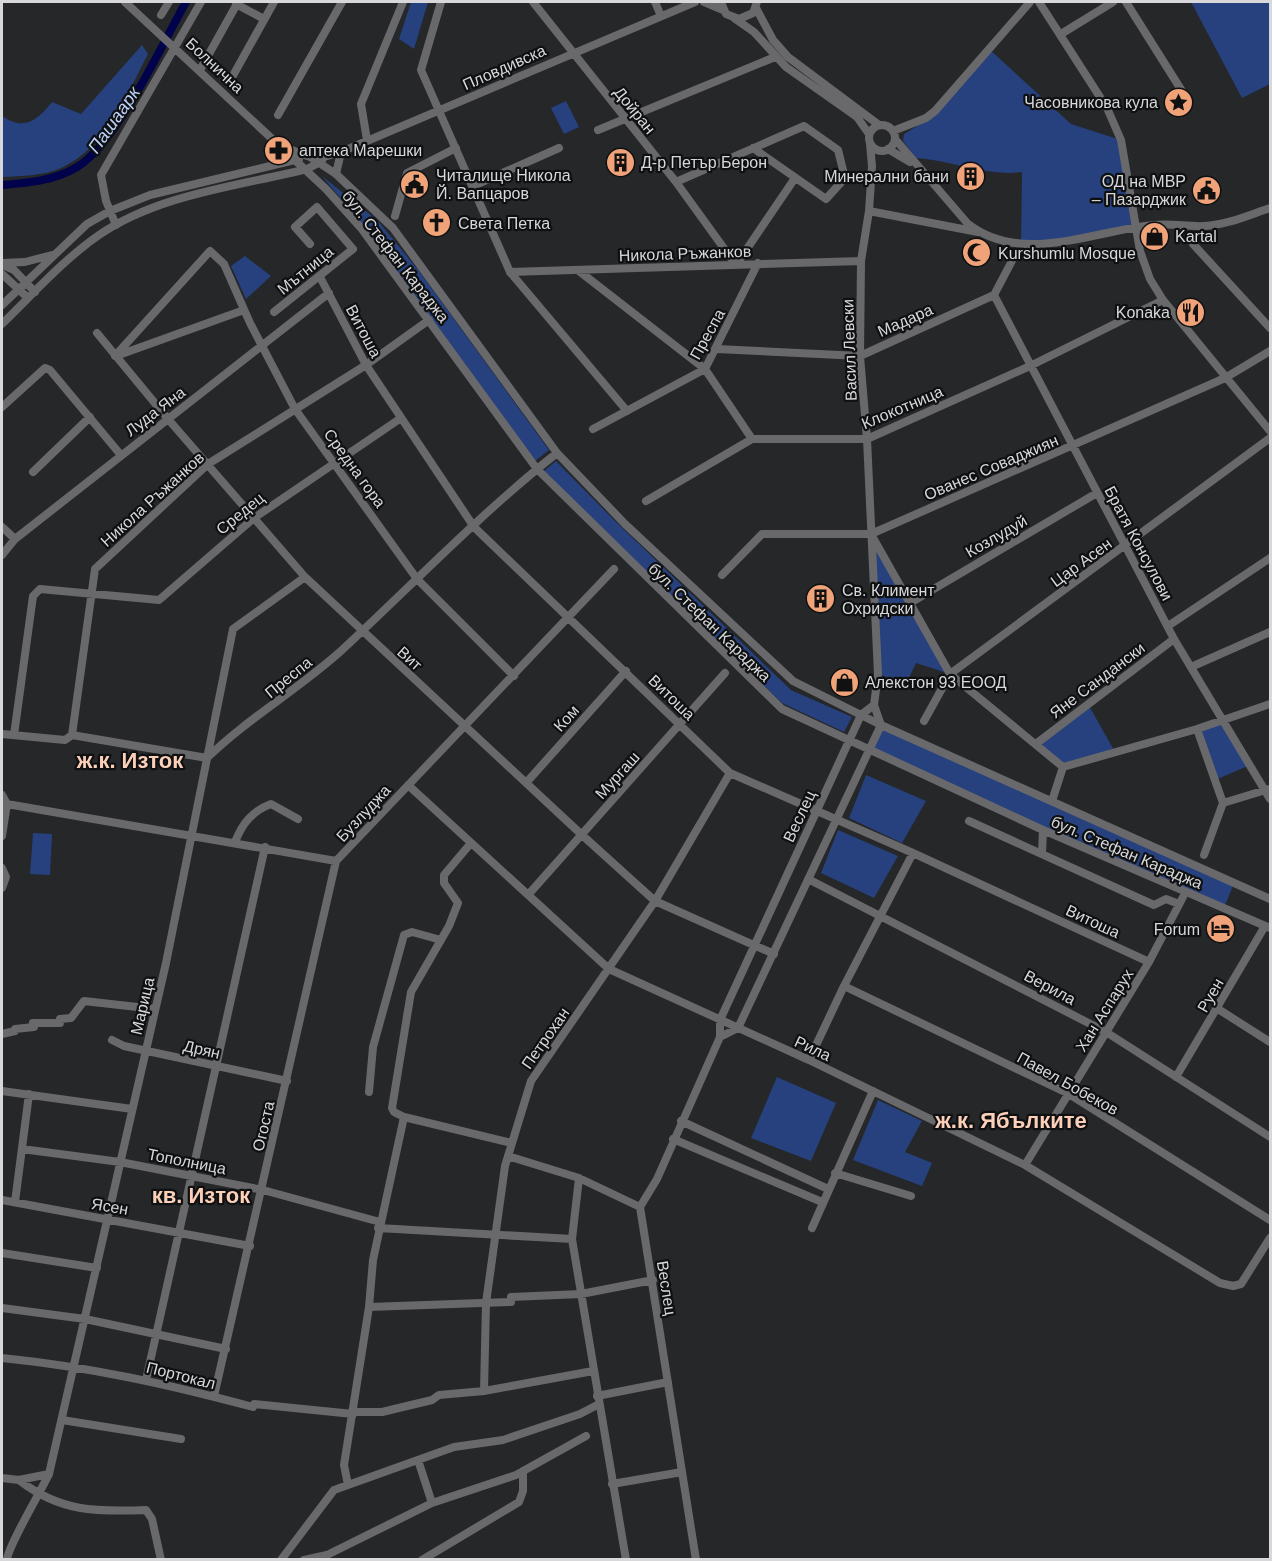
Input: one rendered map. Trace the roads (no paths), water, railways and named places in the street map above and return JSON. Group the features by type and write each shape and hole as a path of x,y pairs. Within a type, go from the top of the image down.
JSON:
{"street":[{"name":"Болнична","path":"126,2 285,148"},
{"path":"161,15 169,2"},
{"path":"116,225 101,175 201,2"},
{"path":"230,81 274,2"},
{"path":"278,115 342,2"},
{"path":"367,140 361,104 403,2"},
{"path":"441,2 421,70 510,272 627,411"},
{"name":"Дойран","path":"533,2 676,182 736,264"},
{"path":"655,2 661,16"},
{"name":"Пловдивска","path":"2,324 88,244 116,225 180,200 307,169 367,140 439,111 571,52 695,2"},
{"path":"705,2 722,6 754,32 775,57 856,117 869,134 870,144 876,149 886,150 914,164"},
{"path":"872,166 886,150 894,135 936,111 1030,2"},
{"path":"1039,2 1107,108 1121,140 1140,251 1150,279 1163,300 1270,430"},
{"path":"1060,34 1113,2"},
{"path":"1126,2 1187,99"},
{"path":"200,70 237,3 264,19"},
{"path":"734,18 744,18 756,5 773,40 788,57 879,125 889,127 914,164 961,218 978,232"},
{"path":"598,130 775,57"},
{"path":"869,134 879,125"},
{"path":"676,182 753,148 804,126 838,150 846,178 826,199 753,148"},
{"name":"Васил Левски","path":"870,144 872,166 869,211 861,261 860,356 867,439 878,674 874,705"},
{"name":"бул. Стефан Караджа","path":"285,148 322,160 393,228 557,453 624,524 793,681 881,725 1270,899"},
{"name":"бул. Стефан Караджа","path":"285,148 361,228 537,469 782,709 1042,830 1268,927"},
{"path":"395,216 407,173 456,148"},
{"path":"473,186 559,148"},
{"path":"336,174 341,152"},
{"path":"2,305 92,220 110,211 150,195 310,157"},
{"path":"736,264 795,178"},
{"name":"Мътница","path":"274,312 353,249 317,207 295,227 310,244"},
{"path":"869,211 978,232 1021,244 1042,244 1155,225 1220,224 1270,208"},
{"path":"1193,244 1270,328"},
{"name":"Средна гора","path":"115,356 210,251 224,264 244,310 295,409 417,579 514,676"},
{"path":"2,264 25,262 54,254"},
{"path":"994,295 1014,257"},
{"name":"Никола Ръжанков","path":"510,272 861,261"},
{"name":"Преспа","path":"593,429 705,369 758,263"},
{"path":"2,264 14,270 35,292"},
{"path":"578,270 705,369 752,439 646,501"},
{"path":"2,274 28,298"},
{"name":"Витоша","path":"320,277 366,365 474,527 730,773 913,853 1149,962"},
{"name":"Луда Яна","path":"2,555 15,539 120,454 329,292"},
{"name":"Мадара","path":"716,349 860,356 994,295"},
{"name":"Братя Консулови","path":"994,295 1174,639 1268,789 1270,799"},
{"name":"Клокотница","path":"752,439 867,439 1030,366 1163,300"},
{"path":"115,356 244,310"},
{"name":"Никола Ръжанков","path":"72,735 95,569 208,464 366,365 429,320"},
{"name":"Вит","path":"97,333 305,577 582,835 655,901 774,954"},
{"name":"Ованес Соваджиян","path":"722,575 762,534 871,534 1225,378 1270,351"},
{"path":"2,407 39,370 45,368 50,370 120,454"},
{"path":"33,472 90,417"},
{"name":"Средец","path":"14,735 33,596 40,589 159,600 254,518 334,461 401,418"},
{"name":"Цар Асен","path":"924,721 950,674 1270,438"},
{"name":"Преспа","path":"207,758 226,740 291,693 557,453"},
{"name":"Козлудуй","path":"910,603 1097,493"},
{"path":"2,527 15,539"},
{"name":"Васил Левски","path":"871,534 950,674 1063,766"},
{"path":"1168,626 1270,558"},
{"name":"Бузлуджа","path":"7,804 336,861 465,725 571,618 614,569"},
{"name":"Марица","path":"7,1560 7,1552 49,1474 193,836 233,629 305,577"},
{"path":"1191,668 1270,632"},
{"name":"Яне Сандански","path":"1037,743 1174,639"},
{"name":"Ком","path":"526,783 626,671"},
{"name":"Мургаш","path":"528,895 726,673"},
{"path":"1052,801 1063,766 1197,729 1270,704"},
{"path":"861,715 874,705 881,725"},
{"name":"Веслец","path":"696,1560 640,1207 657,1179 720,1037 720,1020 861,715"},
{"name":"Веслец","path":"738,1028 835,818 881,725"},
{"path":"1197,729 1223,804 1204,855"},
{"path":"2,734 65,740 72,735 207,758"},
{"name":"Петрохан","path":"484,1391 486,1303 495,1234 508,1156 531,1081 655,901 730,773"},
{"name":"Рила","path":"408,785 609,969 809,1060 1025,1165 1220,1283 1233,1286 1241,1284 1270,1238"},
{"path":"1223,804 1268,789"},
{"path":"2,795 7,804 2,836"},
{"path":"235,842 240,828 262,807 271,804 298,819"},
{"path":"969,821 1042,854 1042,830"},
{"path":"471,843 444,875 444,883 458,903 441,940 411,992 392,1108 394,1112 404,1117 512,1143"},
{"path":"146,1380 265,847"},
{"path":"809,1060 844,986 913,853"},
{"name":"Хан Аспарух","path":"1025,1165 1149,962 1181,901 1166,898 1155,905 1042,854"},
{"name":"Огоста","path":"214,1396 263,1190 336,861"},
{"path":"2,868 6,877 2,888"},
{"name":"Верила","path":"808,879 882,914 1106,1032 1270,1137"},
{"name":"Руен","path":"1176,1077 1268,927"},
{"path":"369,1092 373,1047 404,935 412,932 441,940"},
{"name":"Павел Бобеков","path":"844,986 1069,1095 1270,1220"},
{"path":"2,1034 15,1031 15,1029 34,1027 33,1023 60,1023 60,1019 71,1018 84,1001 155,1009"},
{"path":"1218,1009 1270,1042"},
{"path":"720,1037 738,1028"},
{"name":"Дрян","path":"112,1040 124,1046 287,1081"},
{"path":"2,1091 132,1109"},
{"path":"812,1228 873,1091"},
{"path":"15,1202 29,1094"},
{"path":"348,1485 344,1465 369,1308 379,1225 404,1117"},
{"path":"681,1121 828,1189"},
{"path":"673,1139 822,1202"},
{"name":"Тополница","path":"22,1149 120,1162 263,1190 379,1225 572,1239"},
{"path":"508,1156 579,1178 640,1207"},
{"path":"835,1173 911,1196"},
{"path":"579,1178 572,1239 626,1560"},
{"name":"Ясен","path":"2,1200 250,1246"},
{"path":"2,1253 97,1268"},
{"path":"369,1308 511,1302 511,1297 581,1293 653,1280"},
{"name":"Портокал","path":"2,1308 85,1319 226,1349"},
{"name":"Портокал","path":"2,1358 74,1365 146,1380 253,1407 254,1404 353,1413 382,1412 432,1400 439,1395 484,1391 593,1371"},
{"path":"281,1560 334,1490 454,1447 503,1440 580,1414 598,1400 668,1382"},
{"path":"62,1420 181,1439"},
{"path":"304,1560 327,1555 432,1503 523,1471 586,1436"},
{"path":"418,1460 432,1503"},
{"path":"422,1560 519,1502 523,1491 523,1471"},
{"path":"612,1484 682,1472"},
{"path":"2,1478 19,1480 49,1474"},
{"path":"19,1480 38,1496 97,1512 146,1510 152,1519 161,1560"}],"waterway":[{"name":"Пашаарк","path":"2,185 50,178 68,172 92,155 108,137 138,91 186,2"}],"place":[{"name":"Часовникова кула","path":"1179,102"},
{"name":"аптека Марешки","path":"278,150"},
{"name":"Д-р Петър Берон","path":"620,162"},
{"name":"Минерални бани","path":"970,176"},
{"name":"Читалище Никола Й. Вапцаров","path":"415,184"},
{"name":"ОД на МВР – Пазарджик","path":"1207,190"},
{"name":"Света Петка","path":"437,223"},
{"name":"Kartal","path":"1154,236"},
{"name":"Kurshumlu Mosque","path":"977,253"},
{"name":"Konaka","path":"1191,312"},
{"name":"Св. Климент Охридски","path":"821,599"},
{"name":"Алекстон 93 ЕООД","path":"844,682"},
{"name":"Forum","path":"1221,929"}],"district":[{"name":"ж.к. Изток","path":"130,760"},
{"name":"ж.к. Ябълките","path":"1011,1120"},
{"name":"кв. Изток","path":"201,1195"}]}
